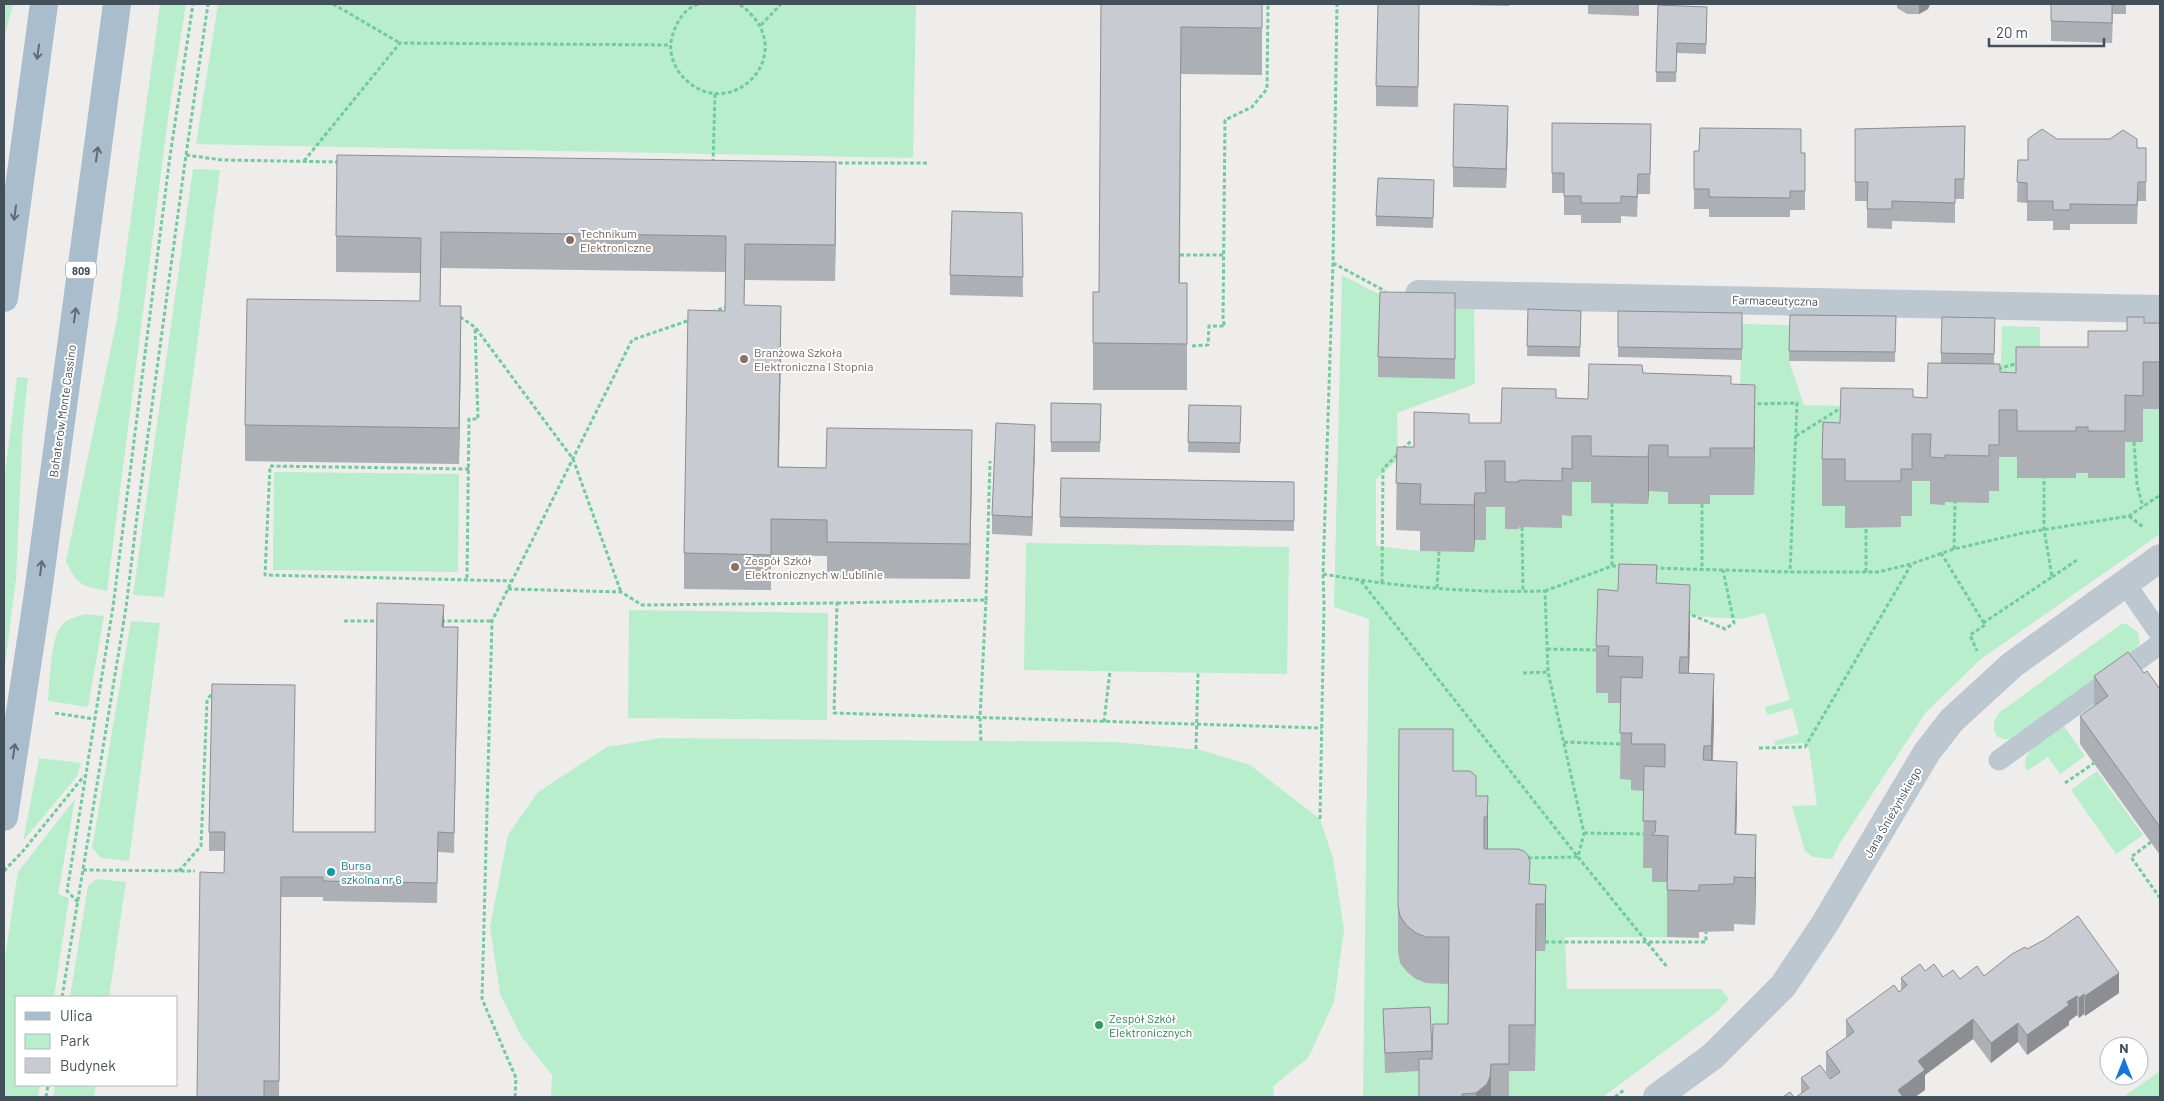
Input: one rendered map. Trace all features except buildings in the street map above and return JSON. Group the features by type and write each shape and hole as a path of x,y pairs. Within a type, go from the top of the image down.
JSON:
{"main road":[{"path":"4,298 44,4"},
{"name":"Bohaterów Monte Cassino","path":"4,817 36,610 117,4"}],"street":[{"name":"Farmaceutyczna","path":"1390,293 1918,302 2160,309"},
{"name":"Jana Śnieżyńskiego","path":"1657,1097 1712,1056 1783,986 1824,925 1927,752 1952,720 2012,665 2160,558"}],"lane":[{"path":"2125,583 2160,634"},
{"path":"1999,760 2160,644"}],"path":[{"path":"78,902 67,891 113,607 170,156 193,4"},
{"path":"62,996 126,608 138,507 208,4"},
{"path":"333,4 400,43 670,45"},
{"path":"698,4 681,16 674,30 670,45 672,59 678,73 688,83 701,91 715,94 729,93 742,88 754,78 761,66 765,53 765,39 761,25 752,12 739,4"},
{"path":"761,25 781,4"},
{"path":"1192,346 1208,345 1209,326 1225,326 1223,321 1225,120 1252,107 1267,89 1268,4"},
{"path":"1320,819 1323,574 1333,263 1338,4"},
{"path":"304,162 400,43"},
{"path":"713,170 715,94"},
{"path":"186,155 222,160 344,162"},
{"path":"703,162 723,162"},
{"path":"831,163 929,163"},
{"path":"1180,255 1224,255"},
{"path":"1333,263 1390,293"},
{"path":"707,314 726,307"},
{"path":"454,314 475,327 573,459 621,592"},
{"path":"516,1097 516,1078 482,999 492,621 632,340 698,317"},
{"path":"467,578 470,419 478,419 475,327"},
{"path":"1992,371 2027,360"},
{"path":"1748,404 1797,403 1790,572"},
{"path":"1796,436 1851,403"},
{"path":"1382,583 1383,469 1411,441"},
{"path":"2134,442 2137,485 2143,507"},
{"path":"981,741 980,718 990,461"},
{"path":"469,469 270,466 265,575 467,578 512,581"},
{"path":"2044,478 2044,529 2052,577"},
{"path":"1652,568 1790,572 1878,572 1911,564 1954,549 2044,529 2130,516 2160,495"},
{"path":"1954,549 1955,502"},
{"path":"1612,503 1612,566"},
{"path":"1702,504 1702,569"},
{"path":"1522,527 1523,592"},
{"path":"1866,527 1866,572"},
{"path":"1437,588 1439,550"},
{"path":"1941,553 1985,625 1970,635 1981,659"},
{"path":"1983,622 2077,560"},
{"path":"1759,748 1805,747 1911,564"},
{"path":"1323,574 1360,581 1437,588 1523,592 1545,591 1612,566 1627,567"},
{"path":"1685,609 1692,616 1725,629 1734,622 1724,570"},
{"path":"1360,581 1667,967"},
{"path":"508,589 621,592 642,604 986,600"},
{"path":"1545,591 1548,672 1584,834 1578,857"},
{"path":"837,603 834,713 1322,728"},
{"path":"344,621 388,621"},
{"path":"435,621 492,621"},
{"path":"1547,649 1597,650"},
{"path":"1104,722 1110,671"},
{"path":"1523,673 1548,672"},
{"path":"1196,749 1198,673"},
{"path":"179,871 202,846 207,701 213,691"},
{"path":"1564,742 1621,744"},
{"path":"2065,783 2094,763"},
{"path":"4,871 85,776"},
{"path":"1584,834 1644,834"},
{"path":"2151,842 2131,857 2160,898"},
{"path":"1524,858 1578,857"},
{"path":"83,870 195,871"},
{"path":"1546,942 1706,942 1706,932"}],"green space":[{"path":"4,4 13,4 4,39"},
{"path":"160,4 186,4 169,111 107,591 82,584 74,576 66,561 117,319"},
{"path":"218,4 916,4 913,158 196,144"},
{"path":"193,169 220,170 164,597 133,595"},
{"path":"1342,275 1390,300 1474,302 1475,384 1397,413 1398,460 1376,479 1376,546 1420,551 1421,531 1396,530 1739,422 1742,324 1790,325 1789,361 1804,405 2000,410 2002,326 2040,327 2039,393 2160,351 2160,534 1981,659 1926,712 1840,843 1832,859 1813,857 1805,851 1792,806 1817,805 1809,749 1803,743 1775,745 1774,741 1799,734 1792,708 1767,715 1765,707 1790,700 1765,613 1741,619 1619,611 1609,693 1643,704 1632,780 1665,791 1653,882 1668,882 1667,937 1565,937 1567,989 1721,989 1729,999 1717,1012 1603,1097 1363,1097 1369,619 1334,607"},
{"path":"17,377 28,378 23,427 16,579 4,672 4,481"},
{"path":"274,472 459,474 458,572 273,570"},
{"path":"1026,543 1289,547 1287,674 1024,670"},
{"path":"629,610 828,613 827,720 628,718"},
{"path":"87,614 104,616 88,707 48,701 53,650 58,631 68,621"},
{"path":"131,621 160,623 129,861 101,858 92,848"},
{"path":"2121,624 2127,624 2138,632 2140,643 2135,650 2013,738 2006,739 1997,736 1994,722 2000,712"},
{"path":"2064,726 2085,756 2060,774 2048,757 2027,771 2025,764 2031,751 2036,745"},
{"path":"661,738 1116,742 1201,750 1250,765 1320,819 1333,858 1344,930 1334,1002 1308,1058 1273,1086 1274,1097 551,1097 552,1075 521,1036 500,994 490,927 508,835 538,792 607,747"},
{"path":"39,758 81,763 77,776 23,841"},
{"path":"2097,771 2143,835 2116,854 2071,790"},
{"path":"75,799 58,894 69,898 54,996 15,996 15,1086 40,1086 38,1097 4,1097 4,964 18,872"},
{"path":"97,879 126,882 109,996 70,996 88,886"},
{"path":"2160,1071 2160,1097 2123,1097 2139,1086 2149,1086 2149,1079"},
{"path":"55,1086 96,1086 94,1097 53,1097"}],"place":[{"name":"Technikum Elektroniczne","path":"570,240"},
{"name":"Branżowa Szkoła Elektroniczna I Stopnia","path":"744,359"},
{"name":"Zespół Szkół Elektronicznych w Lublinie","path":"735,567"},
{"name":"Bursa szkolna nr 6","path":"331,872"},
{"name":"Zespół Szkół Elektronicznych","path":"1099,1025"}]}
